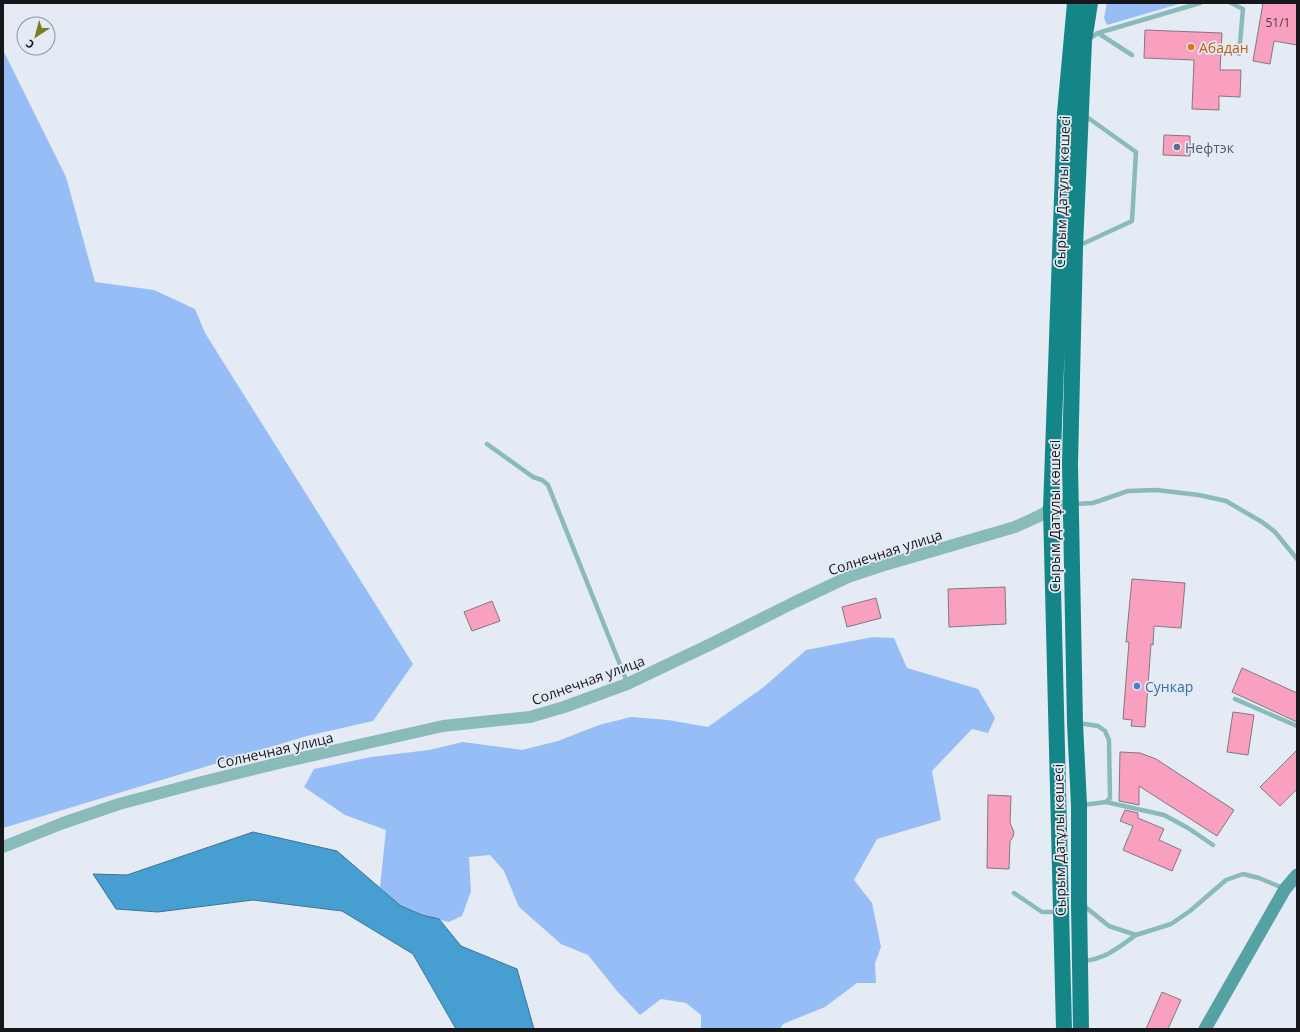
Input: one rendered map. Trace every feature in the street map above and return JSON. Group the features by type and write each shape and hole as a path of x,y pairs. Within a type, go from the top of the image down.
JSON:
{"highway":[{"name":"Сырым Датұлы көшесі","path":"1064,1029 1051,509 1065,113 1075,3"},
{"name":"Сырым Датұлы көшесі","path":"1081,1029 1079,805 1075,723 1070,504 1075,248 1084,42 1090,3"}],"main road":[{"path":"1205,1029 1285,889 1297,875"}],"street":[{"name":"Солнечная улица","path":"3,847 63,823 119,804 282,762 443,726 530,717 564,708 627,684 848,577 1015,527 1051,509 1070,504"}],"lane":[{"path":"1084,42 1098,33 1200,3"},
{"path":"1231,3 1243,9 1239,54"},
{"path":"1098,33 1132,55"},
{"path":"1075,248 1132,221 1136,152 1081,113"},
{"path":"488,444 533,477 542,480 548,485 627,684"},
{"path":"1070,504 1093,503 1128,491 1156,490 1199,495 1226,501 1262,522 1275,532 1297,559"},
{"path":"1235,699 1297,726"},
{"path":"1075,723 1098,726 1105,731 1109,740 1110,798 1106,802"},
{"path":"1079,805 1106,802 1164,815 1188,828 1213,845"},
{"path":"1080,962 1095,960 1106,956 1136,935 1171,924 1190,911 1226,880 1243,874 1259,878 1285,889"},
{"path":"1014,893 1042,912 1061,912"},
{"path":"1079,901 1109,926 1136,935"}],"shaded area":[{"path":"1107,3 1182,3 1107,25 1104,18"},
{"path":"3,50 66,177 95,282 154,290 195,309 205,333 413,664 373,721 307,736 3,828"},
{"path":"873,637 894,638 907,668 978,689 995,718 988,733 972,729 932,771 941,820 877,839 854,880 872,903 881,947 875,963 876,983 857,983 825,1007 783,1024 780,1029 701,1029 701,1015 686,1003 661,999 640,1015 617,991 588,955 561,944 519,907 504,871 490,855 469,857 471,891 462,916 449,922 422,915 401,906 380,887 386,830 345,815 304,787 314,769 371,757 429,750 463,742 522,750 558,741 599,725 631,717 668,720 708,727 765,686 806,650"},
{"path":"253,832 337,851 401,906 422,915 439,919 461,946 517,969 534,1029 456,1029 413,954 342,911 253,900 158,912 116,909 93,874 127,875"}],"building":[{"path":"1263,3 1297,3 1297,45 1274,41 1270,64 1253,61"},
{"path":"1145,30 1222,33 1220,70 1241,70 1240,97 1219,96 1219,110 1192,109 1194,60 1144,58"},
{"path":"1164,135 1190,136 1190,156 1163,155"},
{"path":"1132,579 1185,583 1181,628 1154,626 1153,645 1151,644 1145,727 1131,726 1132,720 1123,719 1129,642 1126,642"},
{"path":"1005,587 1006,624 949,627 948,589"},
{"path":"876,598 881,618 847,627 842,607"},
{"path":"492,601 500,621 472,631 464,612"},
{"path":"1242,668 1297,693 1297,722 1232,692"},
{"path":"1233,712 1254,715 1248,755 1227,752"},
{"path":"1297,750 1297,789 1280,806 1260,787"},
{"path":"1120,752 1140,753 1156,759 1234,810 1217,836 1139,786 1139,805 1119,801"},
{"path":"988,795 1011,796 1010,823 1014,832 1010,841 1009,869 987,868"},
{"path":"1125,810 1138,813 1138,818 1164,829 1159,840 1181,850 1172,871 1123,850 1133,826 1120,821"},
{"path":"1162,992 1181,1000 1168,1029 1146,1029"}],"place":[{"name":"Абадан","path":"1191,47"},
{"name":"Нефтэк","path":"1177,147"},
{"name":"Сункар","path":"1137,686"}]}
